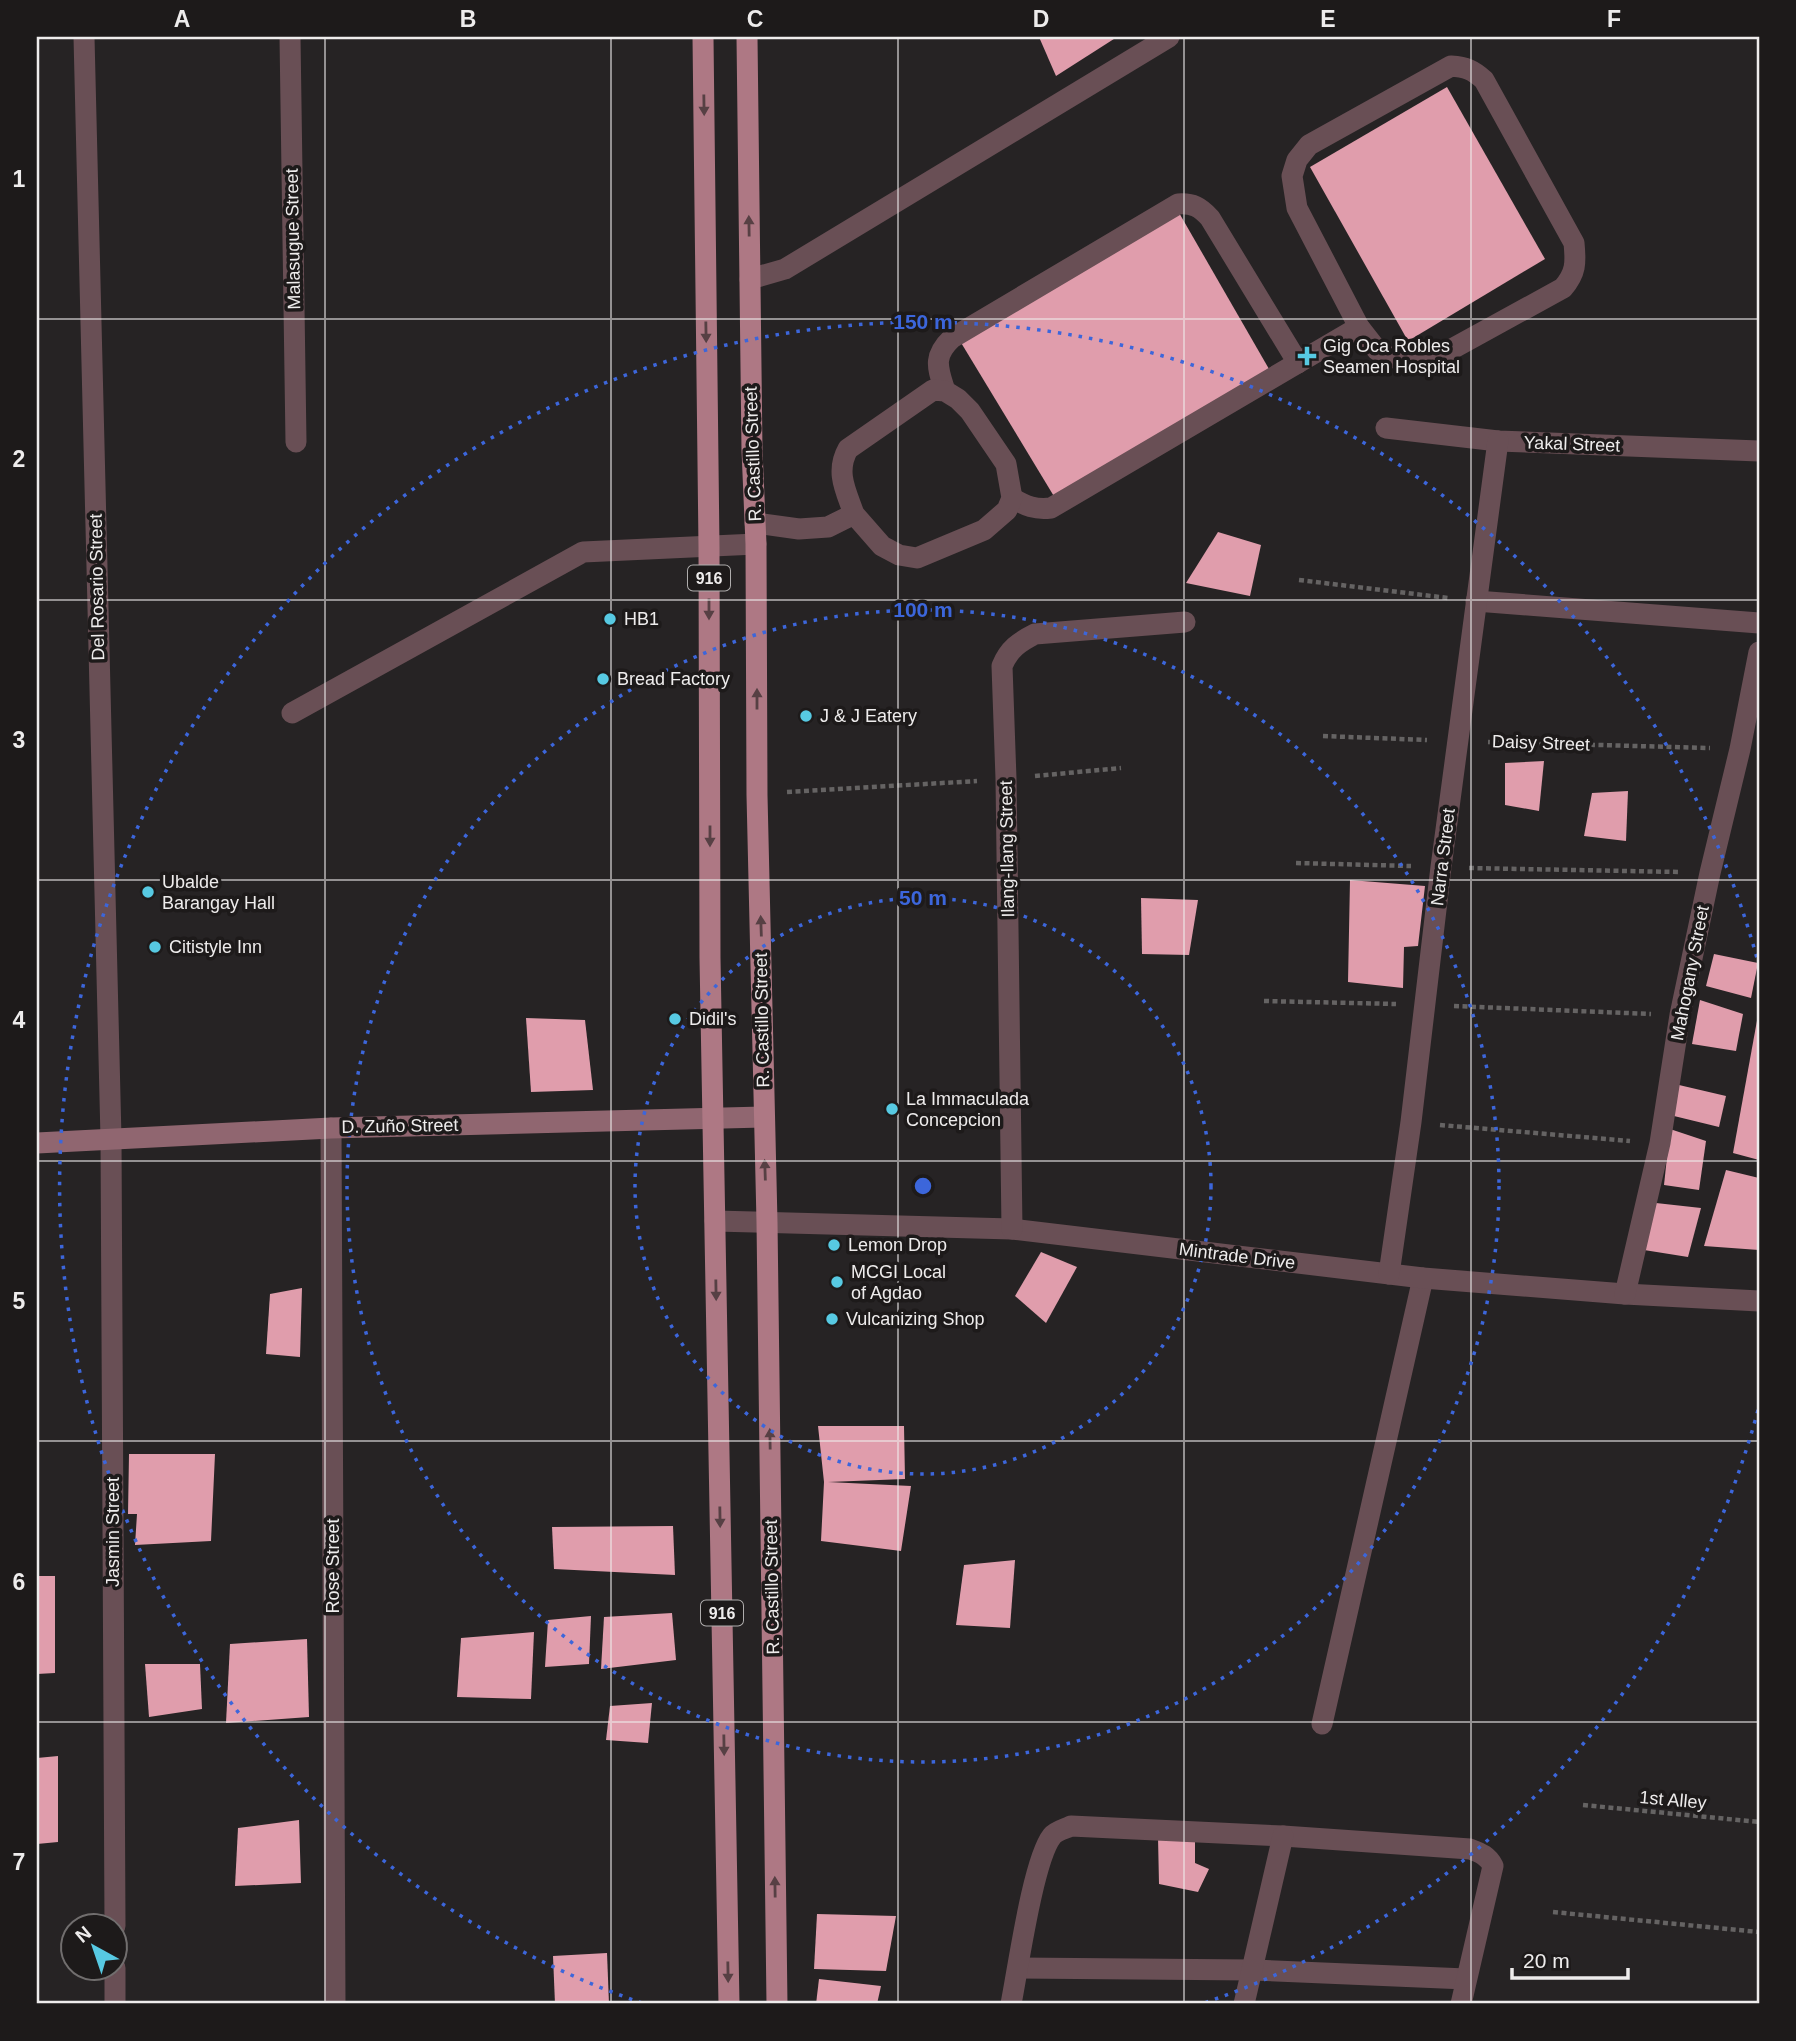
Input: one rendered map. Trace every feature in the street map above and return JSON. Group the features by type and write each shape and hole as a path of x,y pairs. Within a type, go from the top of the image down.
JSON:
{"main road":[{"name":"916","path":"703,37 713,1118 729,2004"},
{"name":"R. Castillo Street","path":"747,37 751,450 756,544 757,795 767,1223 777,2004"}],"street":[{"name":"Del Rosario Street","path":"84,37 111,1138"},
{"name":"Malasugue Street","path":"290,37 296,442"},
{"path":"750,279 785,269 1169,37"},
{"path":"1451,66 1475,71 1484,80 1573,243 1577,264 1572,277 1563,288 1441,355 1403,360 1386,356 1377,350 1359,327 1297,208 1292,176 1297,160 1309,145 1451,66"},
{"path":"944,391 937,362 943,347 952,338 1178,204 1190,203 1201,208 1210,218 1297,363"},
{"path":"1012,498 1028,507 1051,508 1359,327"},
{"path":"933,390 944,391 958,399 970,411 1006,464 1012,498 1007,509 984,530 917,558 899,555 882,545 854,514 841,477 842,459 848,449 923,395 933,390"},
{"name":"Yakal Street","path":"1386,428 1498,441 1759,451"},
{"name":"Narra Street","path":"1389,1274 1498,441"},
{"path":"755,523 799,529 828,527 854,514"},
{"path":"292,713 583,552 756,544"},
{"path":"1476,601 1759,623"},
{"name":"Ilang-Ilang Street","path":"1012,1229 1002,666 1008,653 1018,642 1035,634 1185,622"},
{"name":"Mahogany Street","path":"1625,1294 1660,1143 1680,1015 1710,873 1749,750 1759,652"},
{"name":"D. Zuño Street","path":"37,1143 331,1128 763,1117"},
{"name":"Rose Street","path":"331,1128 335,2004"},
{"name":"Jasmin Street","path":"111,1138 115,1912"},
{"name":"Mintrade Drive","path":"715,1222 1012,1229 1423,1279 1759,1301"},
{"path":"1322,1724 1423,1279"},
{"path":"1012,2004 1037,1874 1045,1849 1054,1834 1071,1826 1283,1836 1470,1849 1489,1858 1493,1866 1461,2004"},
{"path":"1244,2004 1283,1836"},
{"path":"1018,1968 1254,1970 1466,1979"},
{"path":"115,1982 115,2004"}],"path":[{"path":"1299,580 1476,601"},
{"name":"Daisy Street","path":"1323,736 1749,750"},
{"path":"757,795 1006,779 1121,768"},
{"path":"1296,863 1710,873"},
{"path":"1264,1001 1680,1015"},
{"path":"1411,1122 1660,1143"},
{"name":"1st Alley","path":"1583,1805 1759,1822"},
{"path":"1553,1912 1759,1932"}],"building":[{"path":"1039,37 1117,37 1056,76"},
{"path":"1447,87 1545,259 1408,341 1310,167"},
{"path":"1178,211 1269,369 1055,498 960,341"},
{"path":"1218,532 1261,545 1250,596 1186,583"},
{"path":"1544,761 1539,811 1505,805 1505,763"},
{"path":"1628,791 1626,841 1584,836 1592,793"},
{"path":"1350,880 1425,886 1418,946 1404,947 1403,988 1348,982"},
{"path":"1141,898 1198,900 1189,955 1142,954"},
{"path":"1714,954 1758,963 1751,998 1706,986"},
{"path":"1700,1000 1743,1014 1736,1051 1692,1044"},
{"path":"1759,1015 1759,1160 1733,1153"},
{"path":"526,1018 585,1020 593,1090 531,1092"},
{"path":"1679,1085 1726,1096 1719,1127 1674,1116"},
{"path":"1670,1129 1706,1141 1699,1190 1664,1185"},
{"path":"1726,1170 1759,1178 1759,1250 1704,1246"},
{"path":"1656,1203 1701,1208 1688,1257 1644,1250"},
{"path":"1041,1252 1077,1267 1046,1323 1015,1296"},
{"path":"302,1288 300,1357 266,1354 270,1294"},
{"path":"818,1426 904,1426 905,1479 828,1482 911,1486 901,1551 821,1541 824,1482"},
{"path":"129,1454 215,1454 211,1541 135,1545 137,1514 128,1514"},
{"path":"673,1526 675,1575 554,1569 552,1527"},
{"path":"1015,1560 1010,1628 956,1625 964,1565"},
{"path":"37,1576 55,1576 55,1673 37,1674"},
{"path":"672,1613 676,1660 601,1669 604,1617"},
{"path":"591,1616 589,1664 545,1667 548,1620"},
{"path":"534,1632 531,1699 457,1697 461,1638"},
{"path":"307,1639 309,1717 226,1723 230,1644"},
{"path":"145,1664 200,1664 202,1709 149,1717"},
{"path":"652,1703 648,1743 606,1740 610,1706"},
{"path":"58,1756 58,1842 37,1844 37,1758"},
{"path":"299,1820 301,1883 235,1886 238,1828"},
{"path":"1195,1835 1195,1863 1209,1869 1198,1892 1159,1884 1158,1837"},
{"path":"817,1914 896,1916 886,1971 814,1969"},
{"path":"607,1953 609,2004 555,2004 553,1956"},
{"path":"819,1979 881,1986 877,2004 816,2004"}],"place":[{"name":"Gig Oca Robles Seamen Hospital","path":"1307,356"},
{"name":"HB1","path":"610,619"},
{"name":"Bread Factory","path":"603,679"},
{"name":"J & J Eatery","path":"806,716"},
{"name":"Ubalde Barangay Hall","path":"148,892"},
{"name":"Citistyle Inn","path":"155,947"},
{"name":"Didil's","path":"675,1019"},
{"name":"La Immaculada Concepcion","path":"892,1109"},
{"name":"Lemon Drop","path":"834,1245"},
{"name":"MCGI Local of Agdao","path":"837,1282"},
{"name":"Vulcanizing Shop","path":"832,1319"}]}
